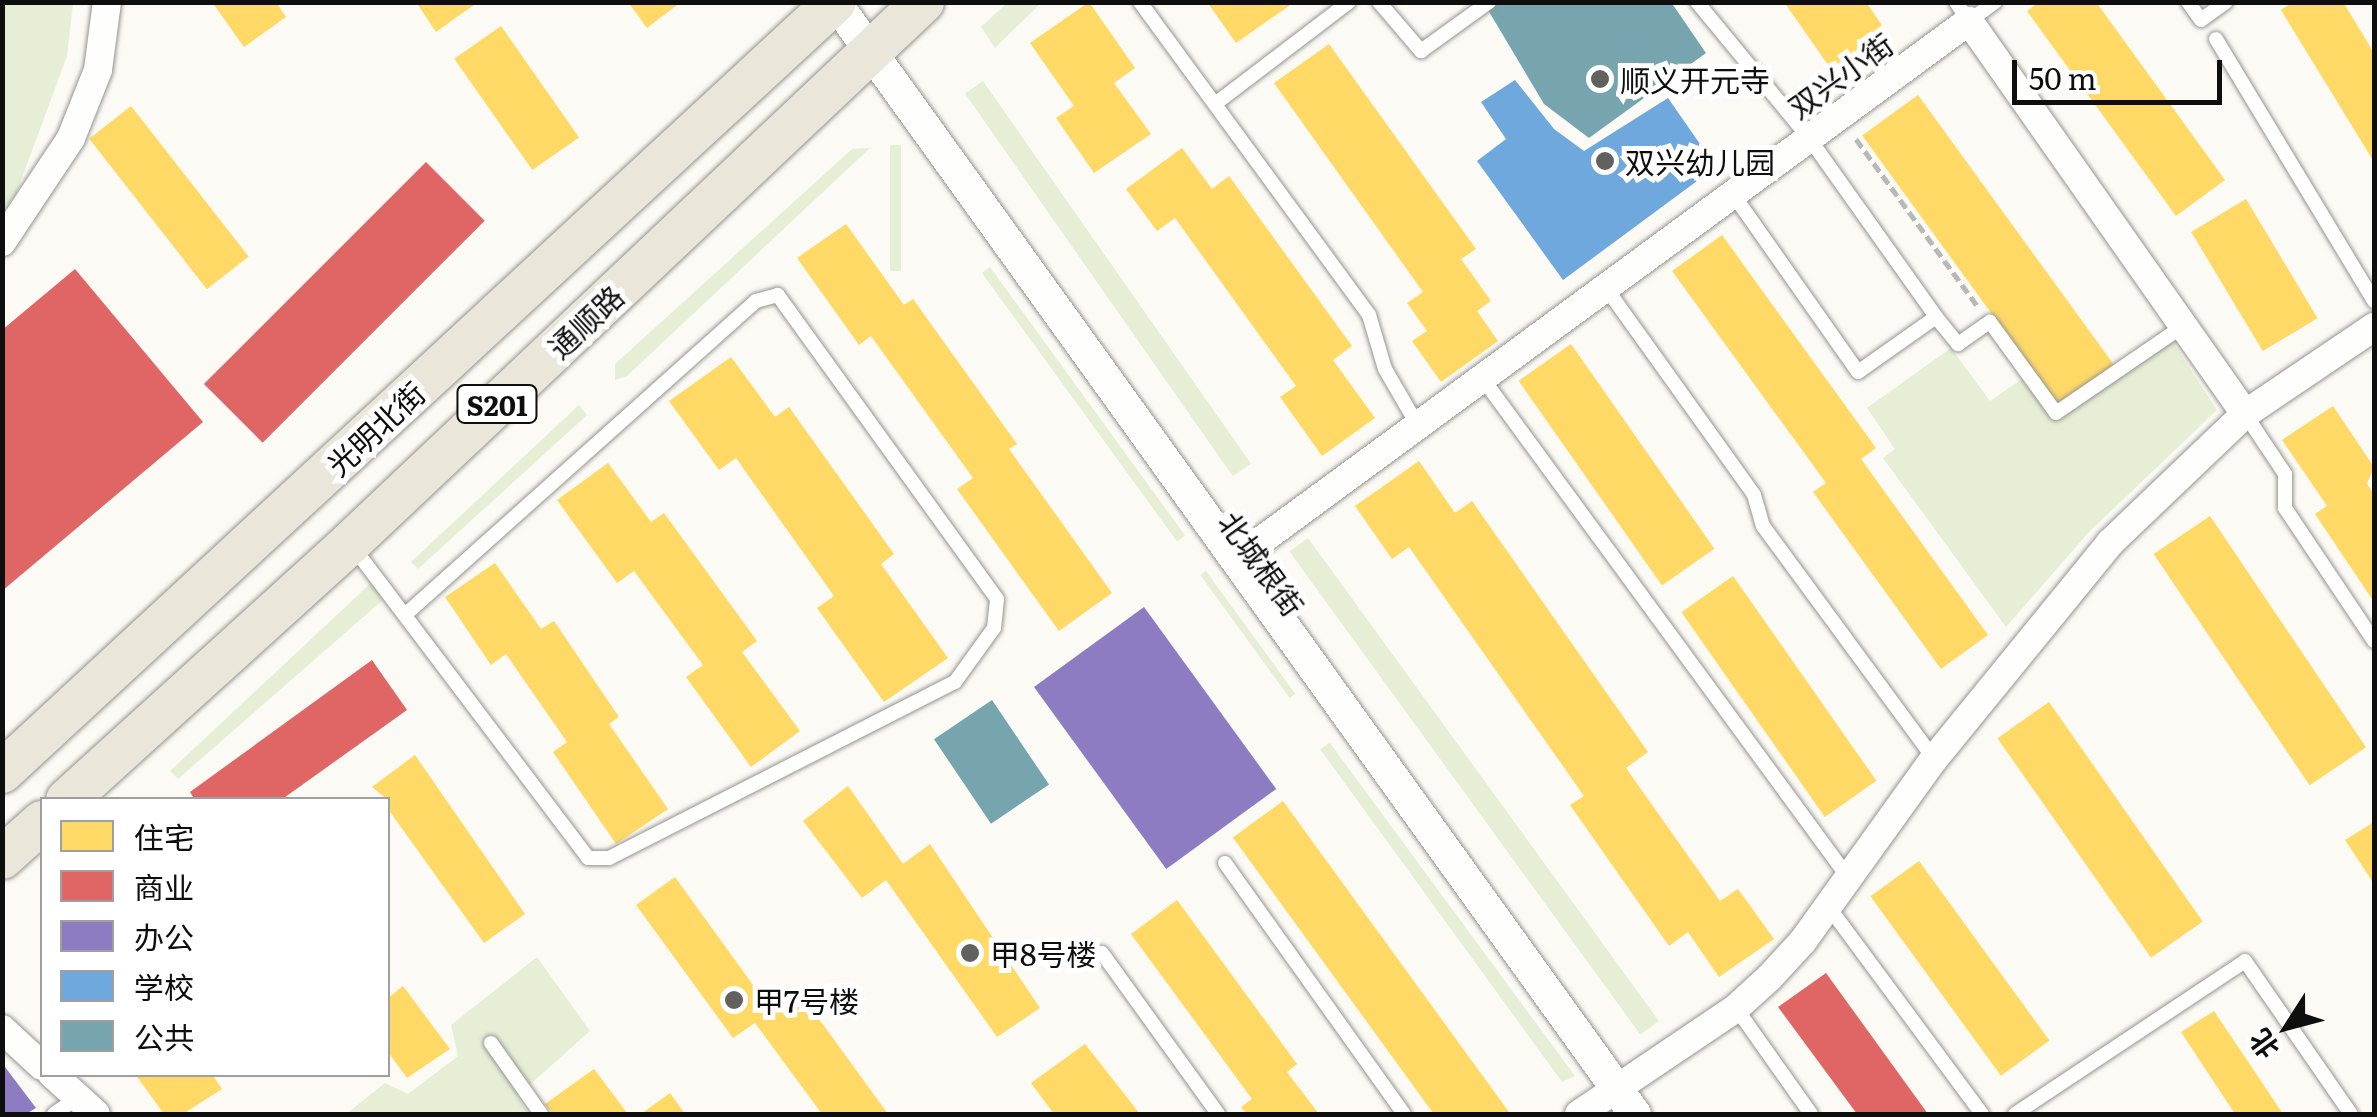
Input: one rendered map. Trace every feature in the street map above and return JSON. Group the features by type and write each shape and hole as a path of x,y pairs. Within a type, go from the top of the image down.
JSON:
{"main road":[{"name":"通顺路","path":"70,797 350,543 858,19 923,2"},
{"name":"光明北街","path":"2,772 858,19"},
{"path":"2,858 40,824"}],"street":[{"path":"2,242 71,138 98,70 107,2"},
{"path":"1963,12 2245,414"},
{"name":"双兴小街","path":"1244,554 1840,116 1963,12"},
{"name":"北城根街","path":"858,19 1628,1095 1658,1114"},
{"path":"1579,1114 1628,1095 1736,1008 1803,941 1934,759 2110,542 2245,414 2374,327"},
{"path":"2,1029 40,1064"},
{"path":"55,1077 86,1106"}],"lane":[{"path":"1140,2 1369,315 1385,369 1418,426"},
{"path":"1379,2 1421,51 1489,2"},
{"path":"1697,2 1808,138 1958,344 1990,322 2056,413 2183,326"},
{"path":"1963,12 1995,2"},
{"path":"2188,2 2200,20 2226,2"},
{"path":"1215,104 1349,3"},
{"path":"2216,39 2374,301"},
{"path":"1733,194 1858,372 1936,316"},
{"path":"1606,288 1754,495 1763,526 1934,759"},
{"path":"350,543 588,858 609,858 956,682 994,628 997,599 778,295 756,301 405,615"},
{"path":"1483,379 1847,876"},
{"path":"2245,414 2286,474 2286,508 2374,641"},
{"path":"1224,863 1404,1114"},
{"path":"1827,906 1982,1114"},
{"path":"1102,954 1218,1114"},
{"path":"2015,1114 2245,961 2351,1114"},
{"path":"1736,1008 1812,1114"},
{"path":"490,1044 541,1114"},
{"path":"54,1114 86,1106"}],"path":[{"path":"1840,116 1990,322"}],"green space":[{"path":"3,2 73,3 67,56 16,194 3,210"},
{"path":"1007,3 1041,3 995,48 981,27"},
{"path":"983,81 1251,464 1233,476 965,94"},
{"path":"890,145 901,145 901,271 890,271"},
{"path":"870,148 627,376 615,380 615,364 852,149"},
{"path":"990,267 1185,536 1177,541 982,273"},
{"path":"2170,338 2217,410 2089,532 2006,627 1883,458 1895,449 1867,408 1951,348 1990,401 2025,377 2056,419"},
{"path":"579,405 587,415 418,569 411,562"},
{"path":"1308,538 1659,1021 1640,1035 1289,552"},
{"path":"1206,571 1295,694 1290,698 1200,575"},
{"path":"372,582 384,599 178,779 170,771"},
{"path":"1330,743 1575,1076 1562,1082 1320,749"},
{"path":"537,957 590,1031 517,1096 529,1114 346,1114 385,1083 408,1094 458,1056 451,1025"}],"building: 住宅":[{"path":"212,2 276,2 286,17 244,47"},
{"path":"416,2 478,2 436,32"},
{"path":"628,2 681,2 647,28"},
{"path":"1089,2 1135,68 1114,83 1151,134 1094,173 1056,118 1074,106 1030,43"},
{"path":"1207,2 1287,2 1289,6 1236,43"},
{"path":"1784,2 1866,2 1890,37 1835,75"},
{"path":"2039,2 2096,2 2225,180 2176,216 2027,11"},
{"path":"2293,2 2343,2 2374,53 2374,162 2281,10"},
{"path":"501,26 579,137 532,170 454,59"},
{"path":"1329,44 1476,249 1461,259 1491,301 1477,311 1498,341 1441,382 1412,341 1427,331 1407,303 1423,292 1274,83"},
{"path":"1918,95 2116,368 2060,408 1862,136"},
{"path":"131,106 249,257 207,289 89,139"},
{"path":"1182,148 1212,189 1229,176 1352,346 1333,360 1375,418 1322,456 1280,397 1296,386 1175,218 1157,231 1126,189"},
{"path":"2246,199 2318,318 2263,351 2191,232"},
{"path":"846,224 904,305 913,299 1017,444 1009,449 1112,593 1059,631 957,489 973,478 871,336 859,345 797,258"},
{"path":"1722,235 1876,448 1861,459 1988,635 1941,669 1813,492 1826,483 1672,271"},
{"path":"1571,344 1714,549 1662,585 1519,381"},
{"path":"731,357 775,417 789,407 894,554 881,564 948,658 884,702 817,608 834,596 736,458 719,470 669,401"},
{"path":"2333,406 2374,467 2367,484 2374,494 2374,602 2315,514 2327,506 2282,440"},
{"path":"1419,461 1455,513 1472,501 1648,752 1626,768 1720,901 1738,889 1774,939 1719,977 1688,932 1669,946 1570,805 1584,796 1409,547 1392,559 1355,506"},
{"path":"608,463 651,522 664,513 757,641 742,652 800,731 751,767 686,677 703,665 634,571 617,583 557,500"},
{"path":"2210,516 2366,747 2310,785 2154,554"},
{"path":"495,563 541,629 554,621 619,717 609,724 668,809 616,844 553,752 567,742 506,654 491,665 445,597"},
{"path":"1733,576 1876,781 1825,817 1681,612"},
{"path":"2049,702 2203,922 2151,958 1997,738"},
{"path":"415,755 525,914 484,943 390,812 390,797 372,787"},
{"name":"甲8号楼","path":"848,786 903,864 930,844 1040,1008 997,1037 886,880 862,898 803,821"},
{"path":"1283,801 1509,1112 1434,1114 1233,837"},
{"path":"2374,822 2374,884 2345,840"},
{"path":"1919,861 2049,1041 2001,1076 1870,896"},
{"name":"甲7号楼","path":"675,877 771,1010 798,990 888,1114 822,1114 755,1023 733,1038 636,905"},
{"path":"1177,900 1297,1064 1287,1072 1319,1114 1247,1114 1241,1107 1252,1099 1131,934"},
{"path":"403,986 450,1049 407,1078 390,1055 390,996"},
{"path":"2214,1011 2283,1114 2235,1114 2181,1032"},
{"path":"1085,1044 1140,1114 1054,1114 1031,1083"},
{"path":"594,1069 628,1114 553,1114 545,1104"},
{"path":"137,1077 214,1077 222,1089 183,1114 164,1114"},
{"path":"670,1093 685,1114 641,1114"}],"building: 商业":[{"path":"426,162 485,221 263,443 204,384"},
{"path":"75,269 203,422 2,591 2,330"},
{"path":"372,660 407,710 285,797 193,797 190,792"},
{"path":"1826,973 1928,1114 1857,1114 1778,1007"}],"building: 办公":[{"path":"1144,607 1276,789 1166,869 1034,687"},
{"path":"2,1063 36,1108 26,1114 2,1114"}],"building: 学校":[{"path":"1515,80 1554,129 1584,151 1668,98 1716,167 1563,280 1477,161 1506,139 1481,102"}],"building: 公共":[{"name":"顺义开元寺","path":"1501,2 1671,2 1706,53 1589,138 1544,104 1488,10"},
{"path":"992,700 1049,785 991,824 934,739"}],"place":[{"name":"顺义开元寺","path":"1600,79"},
{"name":"双兴幼儿园","path":"1605,161"},
{"name":"甲8号楼","path":"970,953"},
{"name":"甲7号楼","path":"734,1000"}]}
